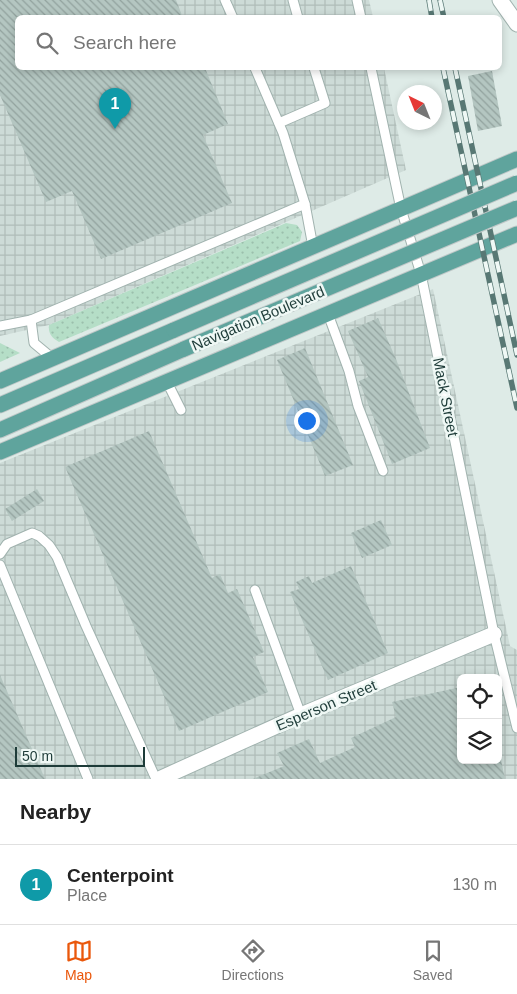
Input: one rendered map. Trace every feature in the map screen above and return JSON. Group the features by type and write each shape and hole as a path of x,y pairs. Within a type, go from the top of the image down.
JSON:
{"main road":[{"path":"0,381 517,159"},
{"name":"Navigation Boulevard","path":"0,405 517,184"},
{"name":"Navigation Boulevard","path":"0,430 184,349 517,208"},
{"path":"0,452 517,234"}],"street":[{"path":"500,0 517,24"},
{"name":"Esperson Street","path":"157,779 301,715 494,634"}],"lane":[{"path":"225,0 232,15"},
{"path":"293,0 297,15"},
{"path":"357,0 360,15"},
{"path":"256,70 279,123 305,204 313,247"},
{"path":"279,123 325,104 315,70"},
{"name":"Mack Street","path":"371,70 401,209 421,274 494,634 517,728"},
{"path":"0,326 31,320 305,204"},
{"path":"328,314 349,371 358,406 383,472"},
{"path":"31,320 34,343 52,358"},
{"path":"167,382 180,410"},
{"path":"0,554 7,544 32,533 39,536 49,545 157,779"},
{"path":"0,565 88,779"},
{"path":"255,590 301,715"}],"shaded area":[{"path":"0,0 369,0 373,15 15,15 15,70 384,70 406,170 49,325 0,336"},
{"path":"433,289 510,646 517,650 517,779 0,779 0,463"}],"green space":[{"path":"286,223 297,225 302,232 300,241 59,342 50,333 49,325"},
{"path":"0,343 20,353 0,362"}],"building":[{"path":"0,0 176,0 182,15 15,15 15,70 206,70 228,124 203,135 232,203 101,259 72,191 46,202 0,95"},
{"path":"492,71 502,126 478,131 468,76"},
{"path":"378,318 430,448 392,464 359,381 368,377 348,331"},
{"path":"305,348 353,465 325,476 277,360"},
{"path":"149,431 212,578 220,574 228,593 237,589 264,652 253,657 268,692 179,731 65,467"},
{"path":"37,489 44,501 12,521 5,509"},
{"path":"381,520 392,545 362,558 351,533"},
{"path":"351,566 388,653 328,680 290,592 299,589 296,582 309,576 312,583"},
{"path":"0,675 45,779 0,779"},
{"path":"457,688 457,764 502,764 505,779 253,779 284,766 277,753 309,739 320,763 355,747 351,738 396,717 392,702"}],"railway":[{"path":"429,0 432,15"},
{"path":"440,0 443,15"},
{"path":"443,70 517,408"},
{"path":"455,70 517,355"}],"place":[{"name":"Centerpoint","path":"115,129"}]}
